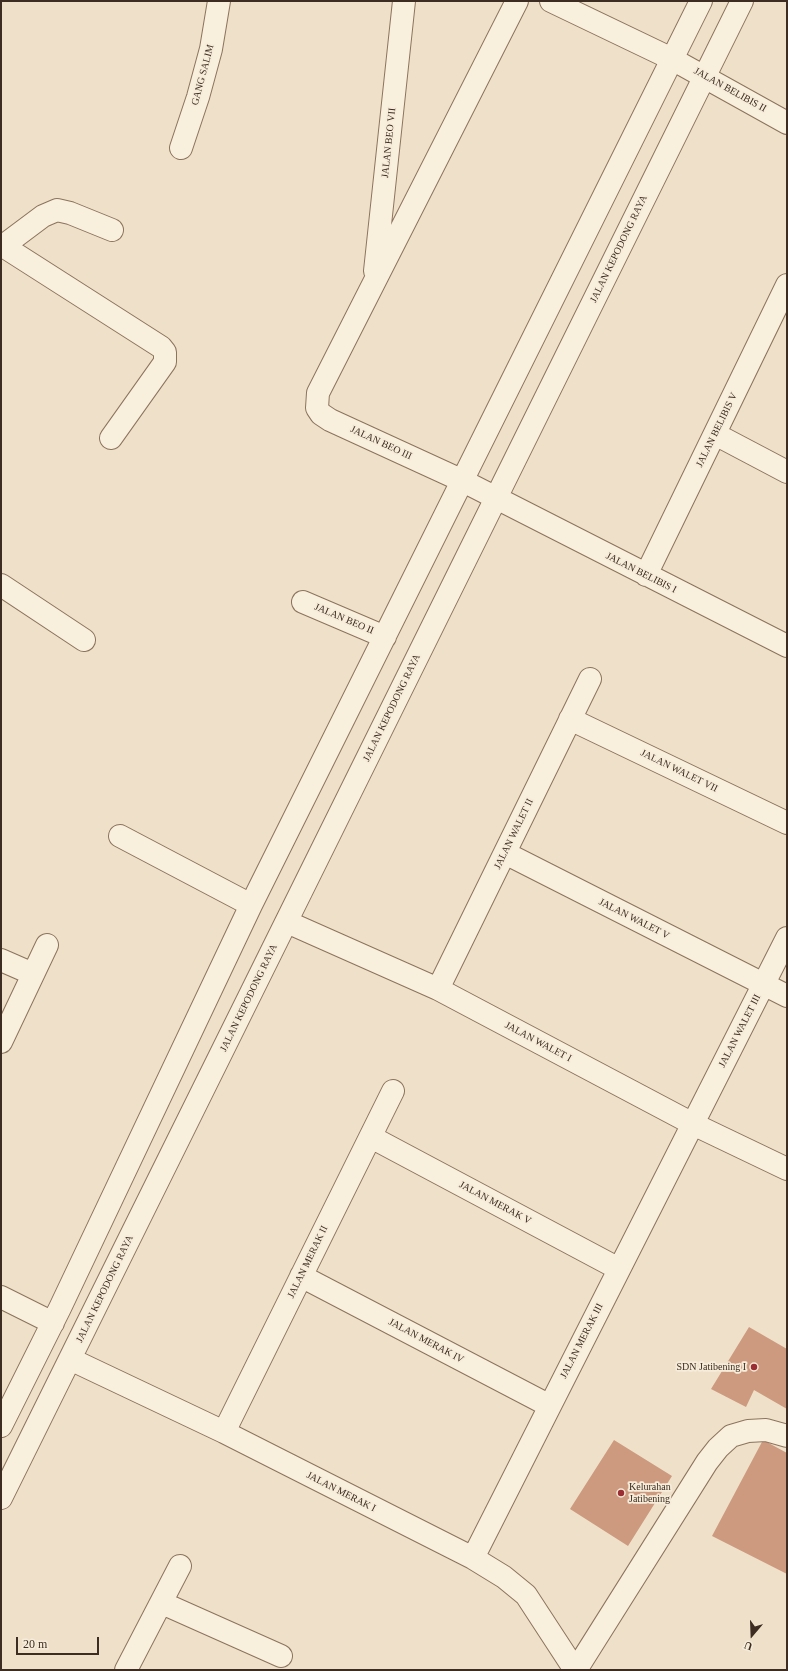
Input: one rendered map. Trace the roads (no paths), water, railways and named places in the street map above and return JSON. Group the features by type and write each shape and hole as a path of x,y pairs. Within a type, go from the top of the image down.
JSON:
{"street":[{"name":"GANG SALIM","path":"181,148 198,97 210,49 219,1"},
{"name":"JALAN BEO VII","path":"373,284 404,1"},
{"path":"373,284 517,1"},
{"name":"JALAN BELIBIS II","path":"551,1 672,59 787,122"},
{"path":"1,1426 56,1316 251,905 701,1"},
{"name":"JALAN KEPODONG RAYA","path":"1,1498 742,1"},
{"path":"111,438 165,362 165,352 160,347 2,246 43,216 57,210 70,213 112,230"},
{"name":"JALAN BEO III","path":"373,284 318,392 317,408 325,417 463,481"},
{"name":"JALAN BELIBIS V","path":"646,575 784,297"},
{"path":"715,434 787,472"},
{"path":"463,481 496,498"},
{"name":"JALAN BELIBIS I","path":"496,498 787,646"},
{"path":"1,585 84,640"},
{"name":"JALAN BEO II","path":"303,602 385,637"},
{"name":"JALAN WALET II","path":"438,989 590,679"},
{"name":"JALAN WALET VII","path":"570,719 787,823"},
{"path":"120,836 251,905"},
{"name":"JALAN WALET V","path":"505,853 787,996"},
{"name":"JALAN WALET I","path":"286,922 438,989 693,1124 787,1169"},
{"name":"JALAN WALET III","path":"693,1124 787,938"},
{"path":"1,1042 47,945"},
{"path":"1,960 34,974"},
{"name":"JALAN MERAK II","path":"224,1432 393,1092"},
{"name":"JALAN MERAK III","path":"472,1558 693,1124"},
{"name":"JALAN MERAK V","path":"370,1137 619,1269"},
{"name":"JALAN MERAK IV","path":"301,1276 550,1406"},
{"path":"1,1297 56,1316 88,1322"},
{"name":"JALAN MERAK I","path":"70,1359 224,1432 472,1558 504,1577 526,1595 575,1670"},
{"path":"31,1366 60,1380"},
{"path":"575,1670 707,1462 718,1448 731,1436 748,1431 766,1430 787,1436"},
{"path":"126,1670 180,1566"},
{"path":"162,1603 281,1656"}],"place":[{"name":"SDN Jatibening I","path":"754,1367"},
{"name":"Kelurahan Jatibening","path":"621,1493"}]}
